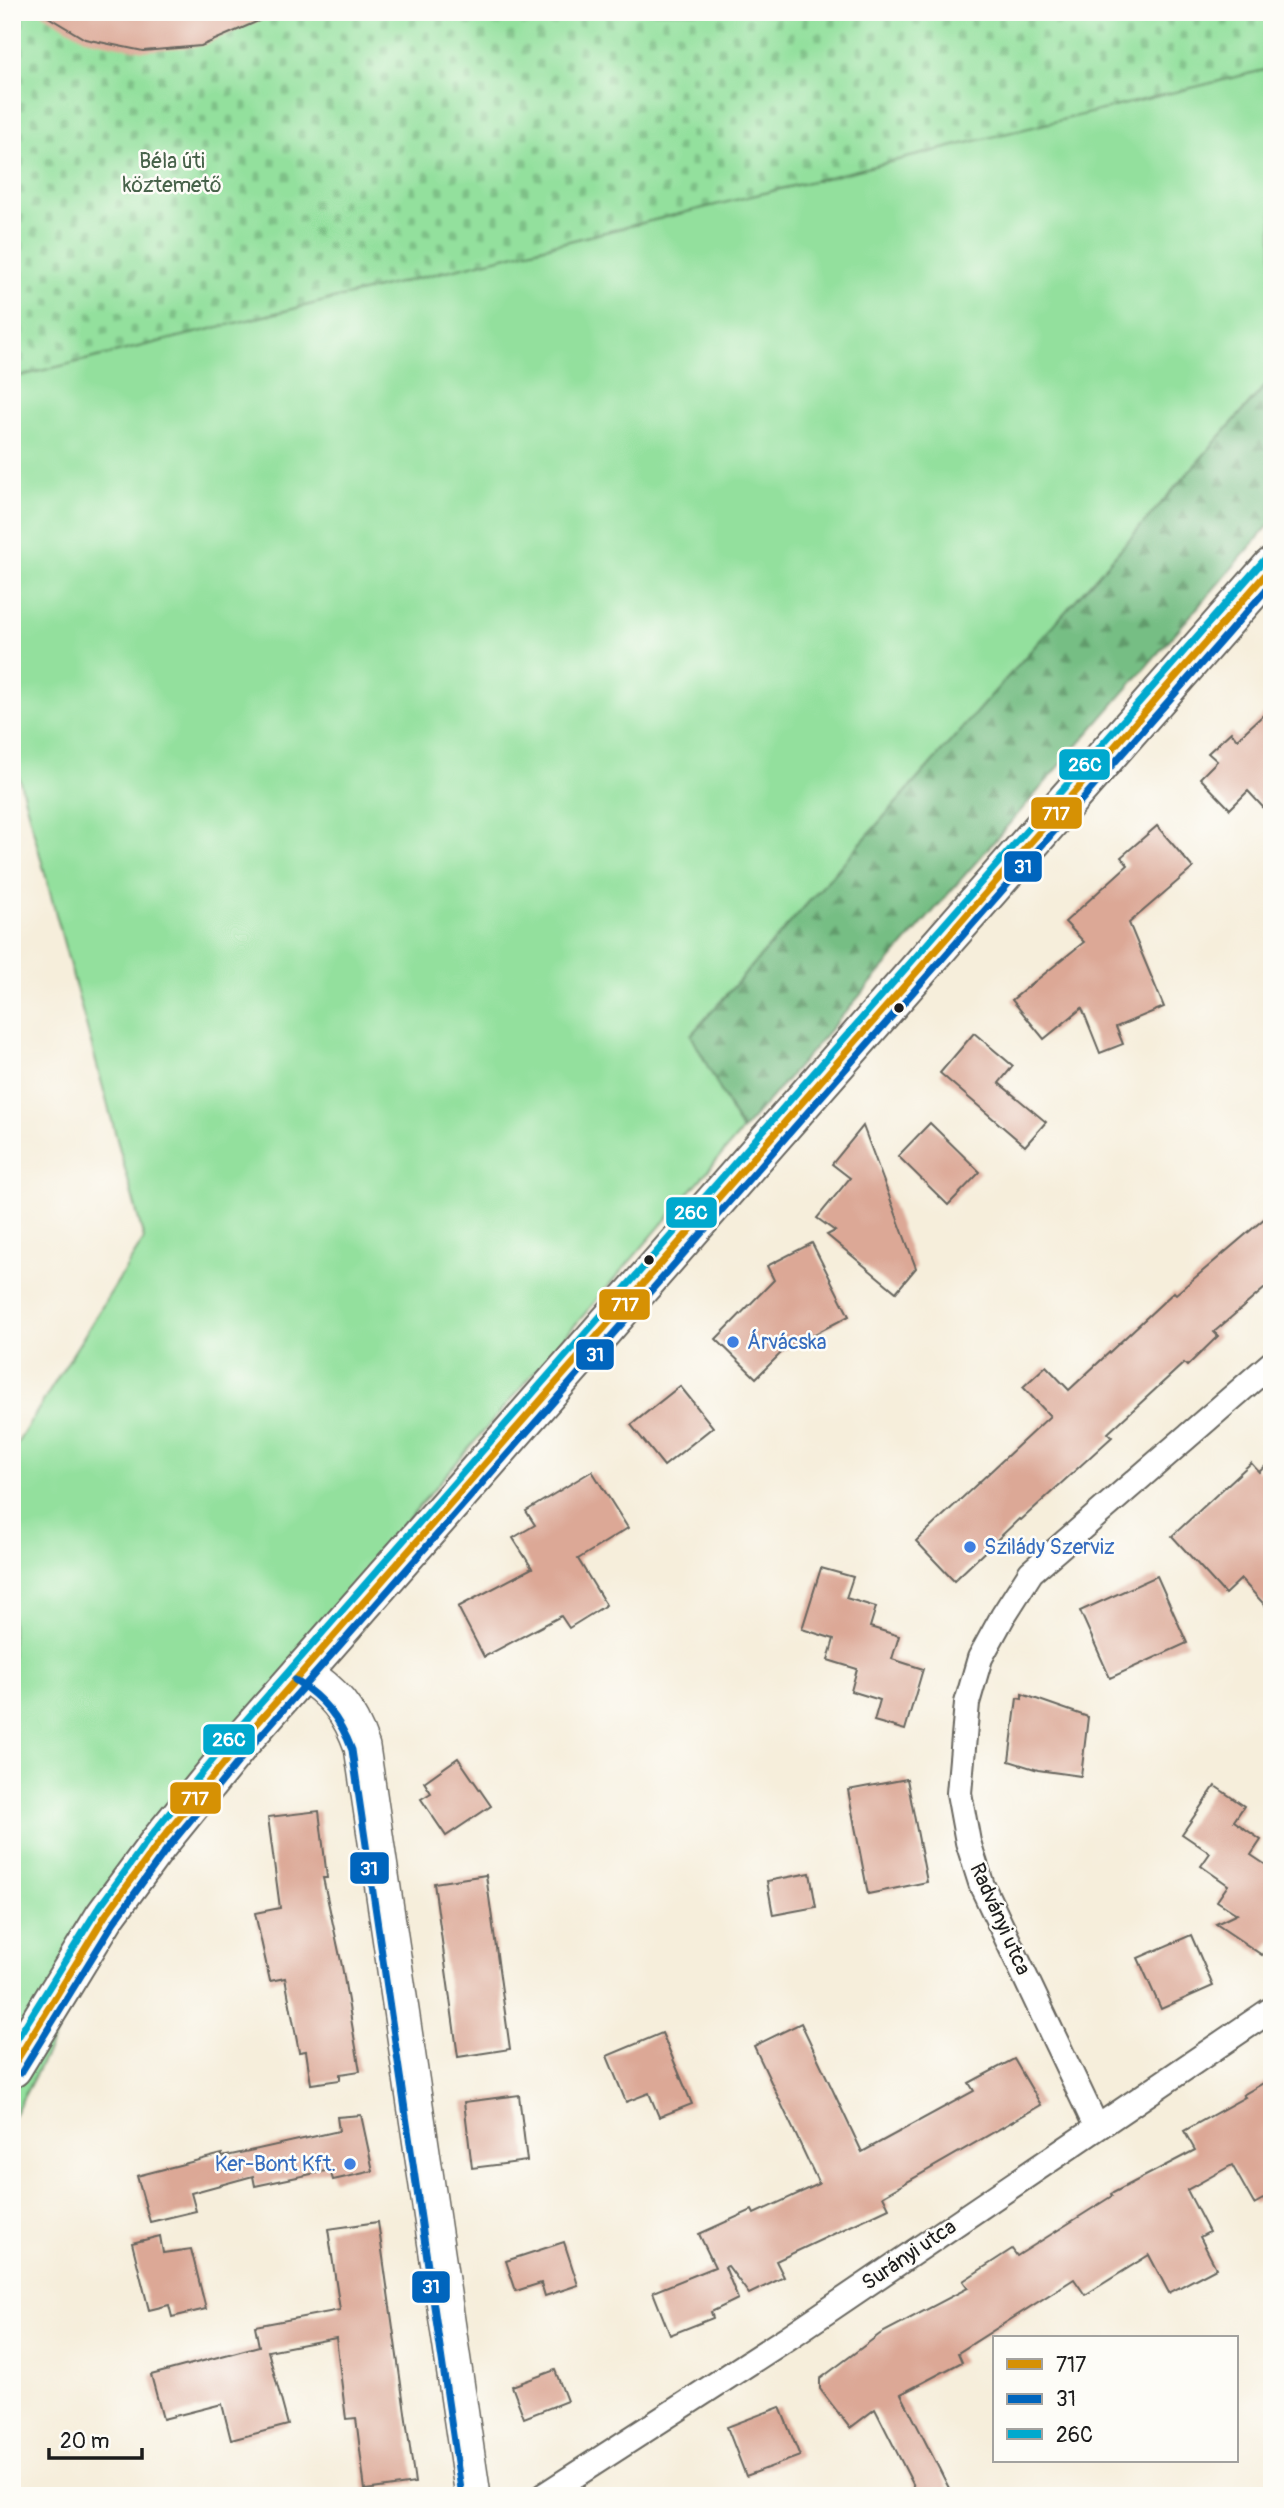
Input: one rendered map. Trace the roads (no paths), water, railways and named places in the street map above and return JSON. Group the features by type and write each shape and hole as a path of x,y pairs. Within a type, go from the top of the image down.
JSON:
{"main road":[{"path":"12,2068 105,1916 240,1742 1272,567"}],"street":[{"name":"Radványi utca","path":"1096,2126 982,1886 968,1842 959,1793 967,1703 980,1658 1031,1572 1272,1363"},
{"path":"301,1671 324,1686 340,1703 353,1723 362,1747 473,2496"},
{"name":"Surányi utca","path":"542,2496 789,2337 1272,2009"}],"place":[{"name":"Árvácska","path":"733,1342"},
{"name":"Szilády Szerviz","path":"970,1547"},
{"name":"Ker-Bont Kft.","path":"350,2164"}],"park label":[{"name":"Béla úti köztemető","path":"172,173"}]}
